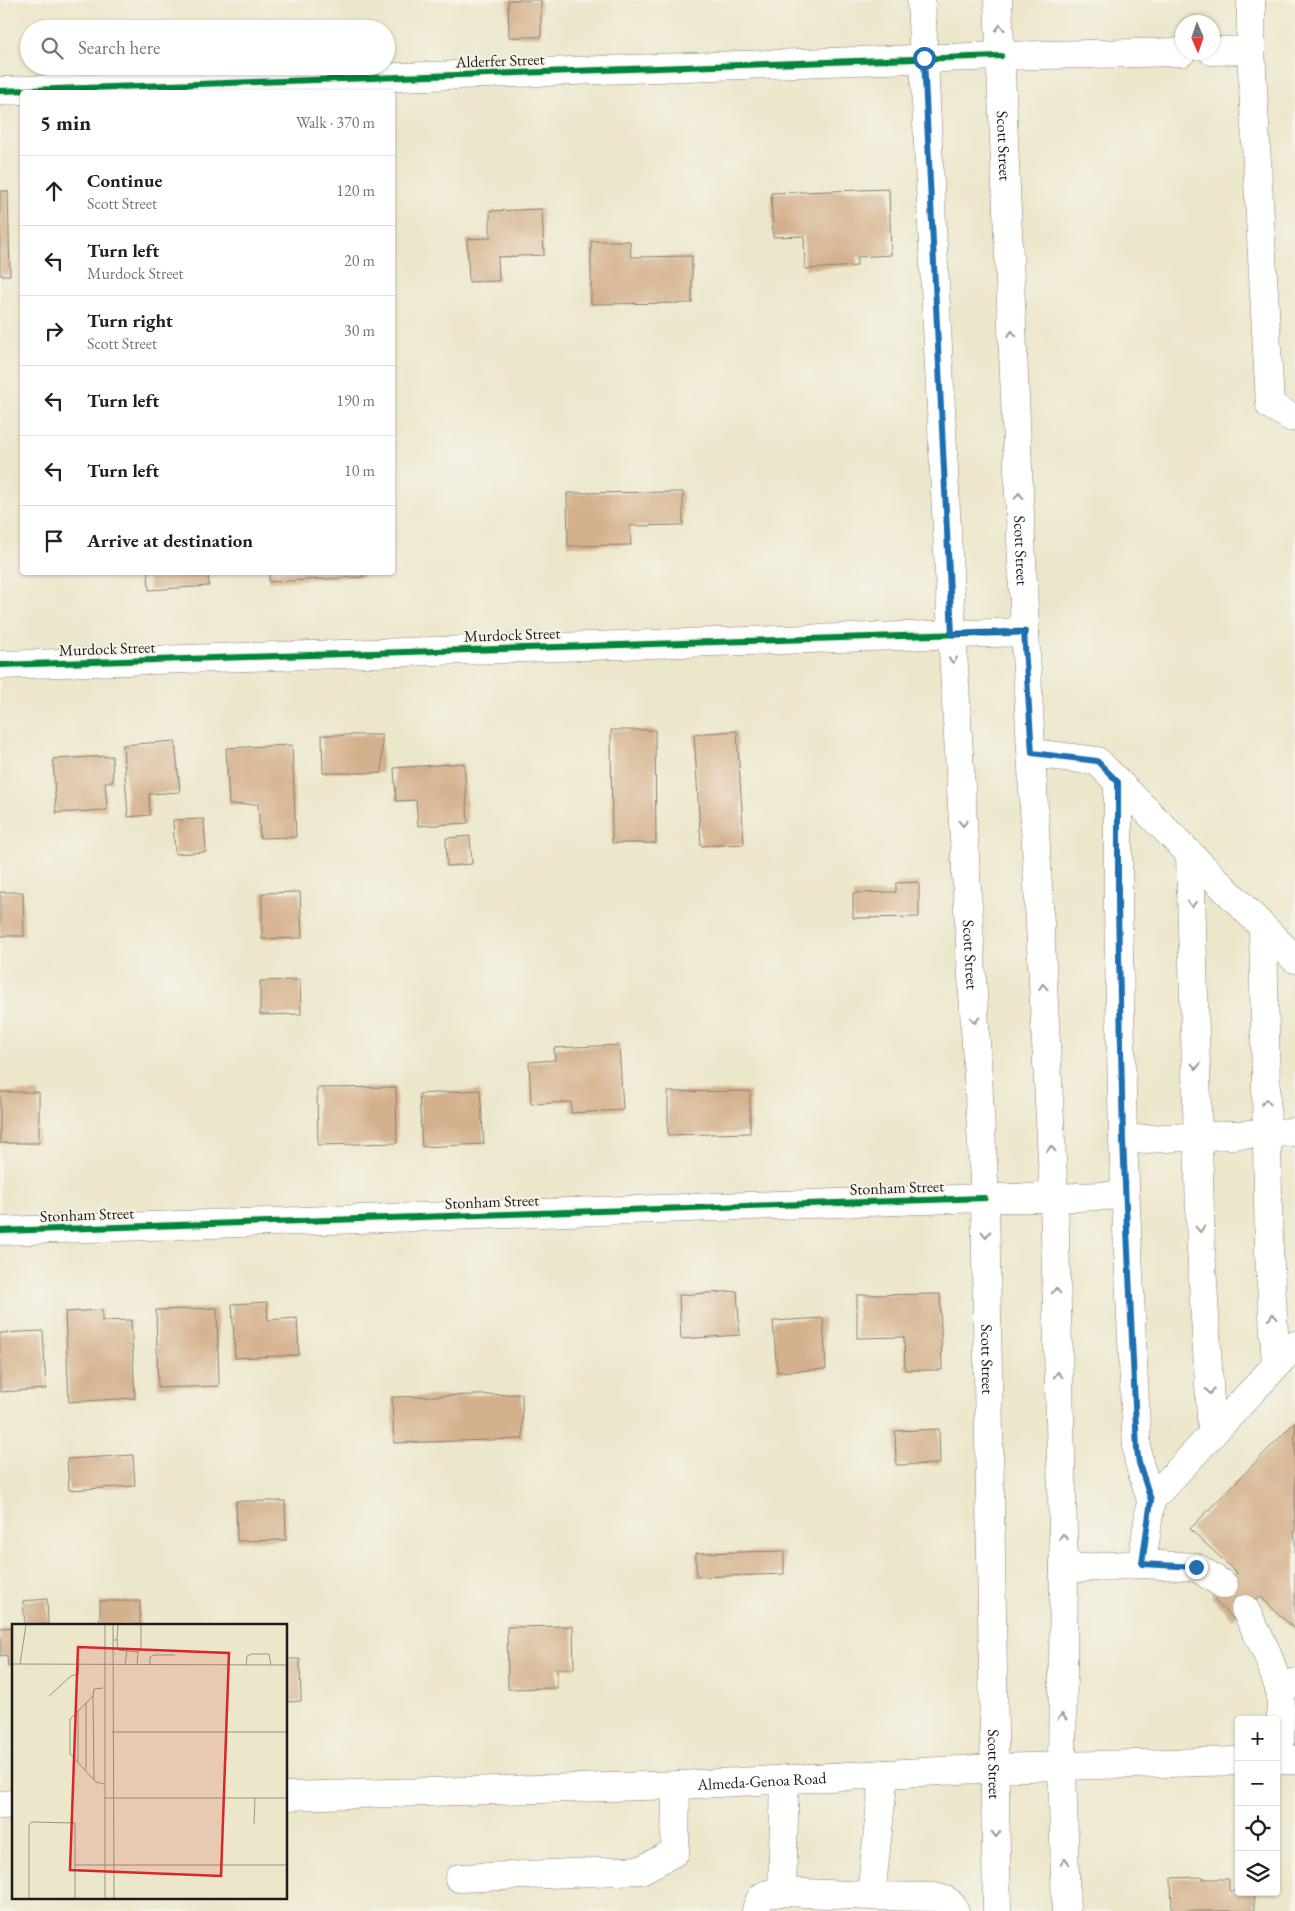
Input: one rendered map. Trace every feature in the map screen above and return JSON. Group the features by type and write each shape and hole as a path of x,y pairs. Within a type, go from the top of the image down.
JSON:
{"main road":[{"name":"Scott Street","path":"921,0 952,634 985,1198 997,1911"},
{"name":"Scott Street","path":"998,0 1024,632 1032,753 1054,1198 1064,1569 1062,1766 1066,1911"},
{"path":"1251,0 1251,50 1270,405 1291,418 1295,417"},
{"path":"1220,51 1251,50"},
{"name":"Alderfer Street","path":"28,90 924,58 1175,52"},
{"name":"Alderfer Street","path":"0,91 20,90"},
{"name":"Murdock Street","path":"0,665 1024,632"},
{"path":"1032,753 1097,761 1295,959"},
{"path":"1118,782 1118,907 1123,1140 1137,1450 1139,1463 1151,1500 1142,1564"},
{"path":"1190,855 1201,1249 1212,1434"},
{"path":"1263,927 1269,1251 1276,1365"},
{"path":"1123,1140 1295,1132"},
{"name":"Stonham Street","path":"0,1231 985,1198 1054,1198 1126,1194"},
{"path":"1151,1500 1295,1345"},
{"path":"1064,1569 1142,1564 1196,1567 1224,1585"},
{"path":"1245,1609 1288,1688 1284,1760"},
{"name":"Almeda-Genoa Road","path":"288,1796 676,1785 996,1768 1235,1761"},
{"path":"870,1896 884,1774"},
{"path":"782,1892 785,1779"},
{"path":"459,1878 641,1870 674,1852 676,1785"},
{"path":"756,1911 759,1899 766,1894 782,1892 944,1898 952,1904 955,1911"}],"building":[{"path":"508,0 541,0 541,37 509,37"},
{"path":"889,189 891,255 857,257 857,266 805,269 804,236 773,237 771,193"},
{"path":"0,191 8,191 10,275 0,275"},
{"path":"542,209 544,255 498,257 499,281 469,282 467,239 490,238 490,211"},
{"path":"591,241 630,241 631,257 692,256 692,303 591,304"},
{"path":"683,492 683,525 630,526 631,545 568,546 567,493"},
{"path":"148,575 208,575 209,586 149,590"},
{"path":"269,575 364,575 364,577 269,582"},
{"path":"611,730 655,730 656,843 612,843"},
{"path":"737,731 744,844 701,846 694,734"},
{"path":"322,735 382,735 382,773 323,773"},
{"path":"175,741 180,792 149,794 150,815 128,817 123,745"},
{"path":"292,745 296,837 260,838 258,804 229,805 226,748"},
{"path":"112,756 113,782 105,782 107,810 56,813 53,759"},
{"path":"464,763 468,823 418,826 416,800 396,801 394,768"},
{"path":"204,819 206,852 175,854 173,820"},
{"path":"470,836 472,864 447,866 446,838"},
{"path":"919,882 919,917 853,918 853,893 896,892 896,883"},
{"path":"0,892 23,892 24,936 0,936"},
{"path":"300,892 302,938 262,939 262,893"},
{"path":"300,980 301,1014 260,1015 260,981"},
{"path":"619,1045 623,1110 571,1113 571,1102 531,1104 529,1062 555,1060 554,1048"},
{"path":"396,1087 397,1143 318,1145 317,1088"},
{"path":"480,1090 484,1144 422,1147 419,1094"},
{"path":"750,1091 750,1133 668,1135 668,1092"},
{"path":"0,1092 39,1092 39,1143 0,1143"},
{"path":"737,1291 740,1335 681,1339 679,1295"},
{"path":"940,1294 942,1370 905,1370 904,1337 857,1338 857,1295"},
{"path":"267,1302 268,1320 297,1318 299,1355 235,1358 232,1304"},
{"path":"217,1308 219,1386 158,1388 156,1310"},
{"path":"102,1310 102,1321 131,1320 135,1398 69,1402 65,1312"},
{"path":"823,1318 826,1369 777,1372 773,1321"},
{"path":"43,1331 46,1389 0,1392 0,1333"},
{"path":"522,1394 523,1439 394,1443 392,1397"},
{"path":"1295,1422 1295,1630 1260,1596 1233,1619 1212,1597 1237,1573 1190,1529"},
{"path":"939,1429 940,1464 896,1465 895,1431"},
{"path":"133,1455 135,1486 69,1490 67,1459"},
{"path":"236,1501 285,1501 286,1540 237,1541"},
{"path":"784,1551 784,1574 696,1577 696,1553"},
{"path":"47,1599 48,1624 25,1624 23,1601"},
{"path":"100,1601 140,1601 140,1624 100,1624"},
{"path":"573,1626 574,1669 557,1669 557,1688 508,1689 507,1627"},
{"path":"12,1627 12,1666 8,1666 7,1655 0,1656 0,1628"},
{"path":"288,1659 300,1659 301,1701 288,1702"},
{"path":"1203,1877 1203,1879 1229,1879 1229,1891 1235,1891 1235,1896 1254,1896 1254,1911 1172,1911 1171,1878"}],"cycle path":[{"path":"29,90 1001,56"},
{"path":"0,91 20,90"},
{"path":"0,665 1025,632"},
{"path":"0,1231 985,1198"}],"route":[{"path":"924,58 952,634 1024,632 1032,753 1097,761 1118,782 1118,907 1123,1140 1137,1450 1139,1463 1151,1500 1142,1564 1196,1567"}]}
